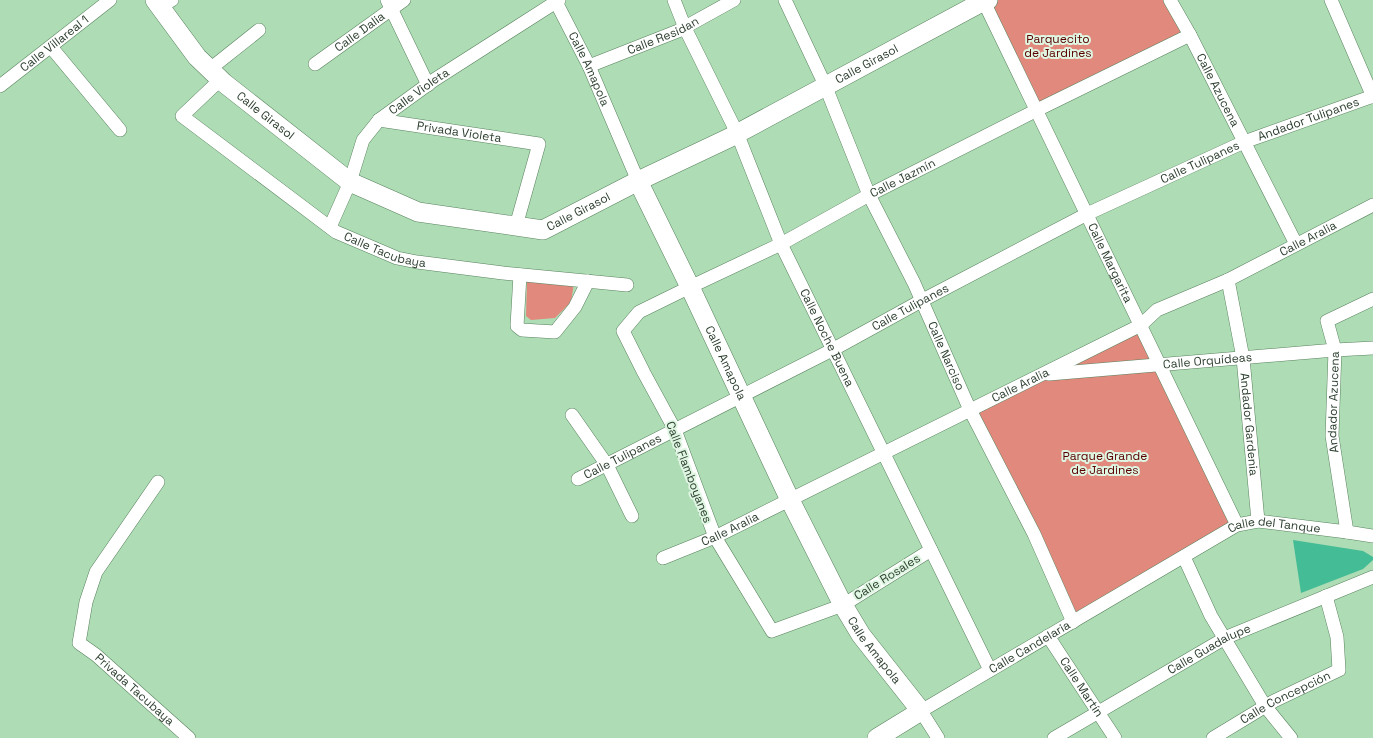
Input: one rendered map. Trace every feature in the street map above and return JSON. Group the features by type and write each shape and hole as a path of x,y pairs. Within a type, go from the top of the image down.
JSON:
{"street":[{"name":"Calle Villareal 1","path":"0,86 110,0"},
{"name":"Calle Dalia","path":"315,64 389,5 404,0"},
{"name":"Calle Noche Buena","path":"674,0 685,28 737,133 781,244 990,670"},
{"name":"Calle Residan","path":"589,66 685,28 734,0"},
{"name":"Calle Narciso","path":"785,0 825,85 869,195 921,301 970,410 1034,534 1073,622"},
{"name":"Calle Girasol","path":"162,2 197,57 215,74 350,182 418,212 543,230 737,133 985,0"},
{"name":"Calle Margarita","path":"985,0 1036,110 1237,526"},
{"name":"Calle Azucena","path":"1170,0 1190,35 1296,244"},
{"path":"1331,0 1373,96"},
{"name":"Calle Amapola","path":"557,1 589,66 638,182 690,286 790,500 843,605 861,635 921,711"},
{"name":"Calle Violeta","path":"330,228 350,182 363,140 379,120 428,85 557,1"},
{"path":"389,5 428,85"},
{"path":"215,74 259,30"},
{"name":"Calle Jazmín","path":"623,331 639,312 690,286 781,244 869,195 1036,110 1190,35"},
{"path":"51,46 120,130"},
{"name":"Calle Tacubaya","path":"215,74 182,116 336,232 397,258 416,262 520,275 627,285"},
{"name":"Andador Tulipanes","path":"1244,142 1373,96"},
{"name":"Privada Violeta","path":"379,120 539,144 516,226"},
{"name":"Calle Tulipanes","path":"578,479 832,350 921,301 1087,214 1244,142"},
{"name":"Calle Aralia","path":"663,558 715,537 1042,375 1141,325 1157,310 1228,280 1373,204"},
{"path":"520,275 517,326 522,330 555,332 575,307 588,281"},
{"name":"Andador Gardenia","path":"1228,280 1243,358 1258,521"},
{"name":"Andador Azucena","path":"1347,532 1332,436 1335,350 1327,321 1373,299"},
{"name":"Calle Flamboyanes","path":"623,331 675,430 715,537 772,631"},
{"name":"Calle Orquídeas","path":"1042,375 1373,348"},
{"path":"572,415 607,465 632,516"},
{"name":"Privada Tacubaya","path":"158,482 96,572 86,602 79,643 96,655 190,738"},
{"name":"Calle del Tanque","path":"1184,557 1237,526 1258,521 1373,536"},
{"name":"Calle Rosales","path":"772,631 843,605 931,550"},
{"path":"1184,557 1211,616 1224,639 1265,706 1291,738"},
{"name":"Calle Candelaria","path":"877,738 1184,557"},
{"name":"Calle Guadalupe","path":"1054,738 1224,639 1373,577"},
{"name":"Calle Concepción","path":"1213,738 1265,706 1339,670 1337,637 1326,596"},
{"name":"Calle Martín","path":"1048,636 1115,738"},
{"path":"921,711 938,738"}],"green space":[{"name":"Parquecito de Jardines","path":"988,0 1168,0 1188,30 1037,110"},
{"path":"527,280 574,283 571,302 555,318 531,320 526,316"},
{"name":"Parque Grande de Jardines","path":"1141,325 1237,525 1073,622 970,410"}],"building":[{"path":"1293,540 1363,551 1373,557 1373,560 1363,569 1301,593"}]}
